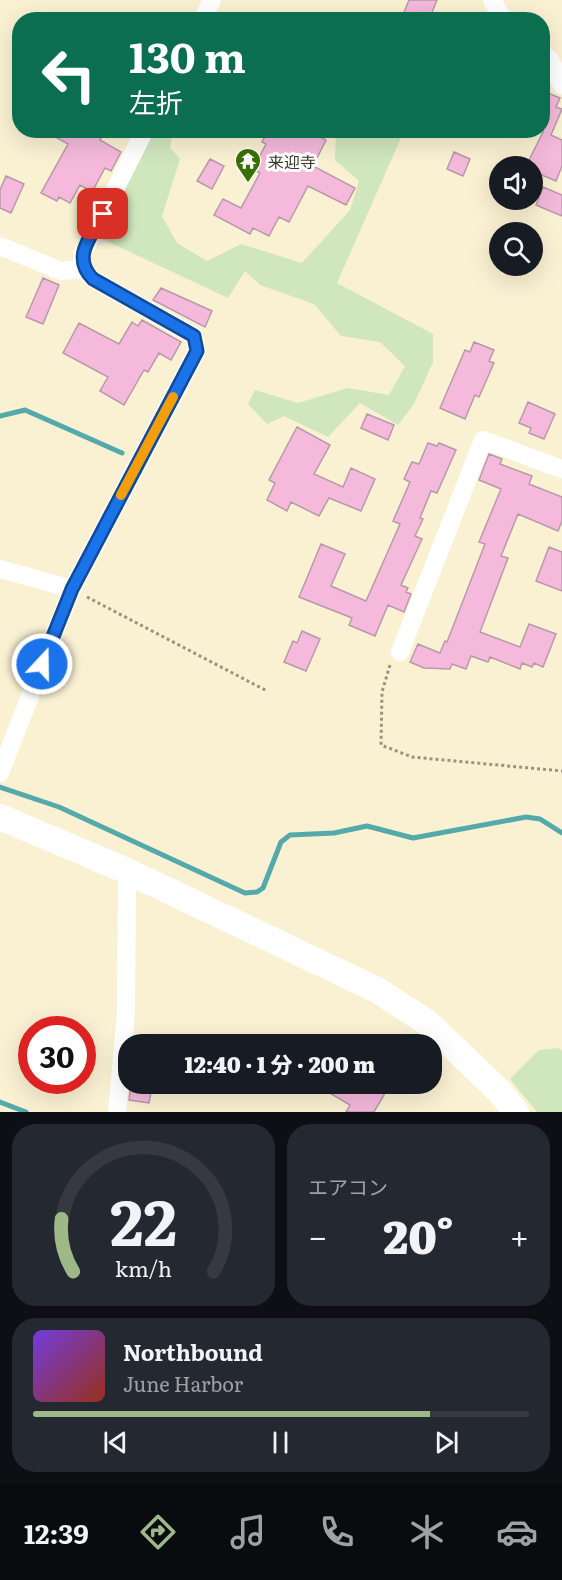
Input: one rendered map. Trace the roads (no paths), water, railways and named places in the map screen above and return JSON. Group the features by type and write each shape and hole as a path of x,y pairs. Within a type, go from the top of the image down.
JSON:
{"street":[{"path":"550,60 562,85"},
{"path":"0,773 72,589 197,351 194,336 93,279 83,269 82,255 141,138"},
{"path":"0,246 61,271 83,269"},
{"path":"400,652 483,440 562,469"},
{"path":"0,569 72,589"},
{"path":"0,817 127,871 377,990 428,1023 499,1091 516,1112"},
{"path":"117,1112 126,1014 127,871"}],"waterway":[{"path":"0,416 25,410 122,453"},
{"path":"0,787 59,807 245,893 257,892 263,888 281,842 290,835 334,833 367,826 413,838 526,817 540,819 562,833"},
{"path":"0,1102 26,1112"}],"place":[{"name":"来迎寺","path":"248,184"}]}
